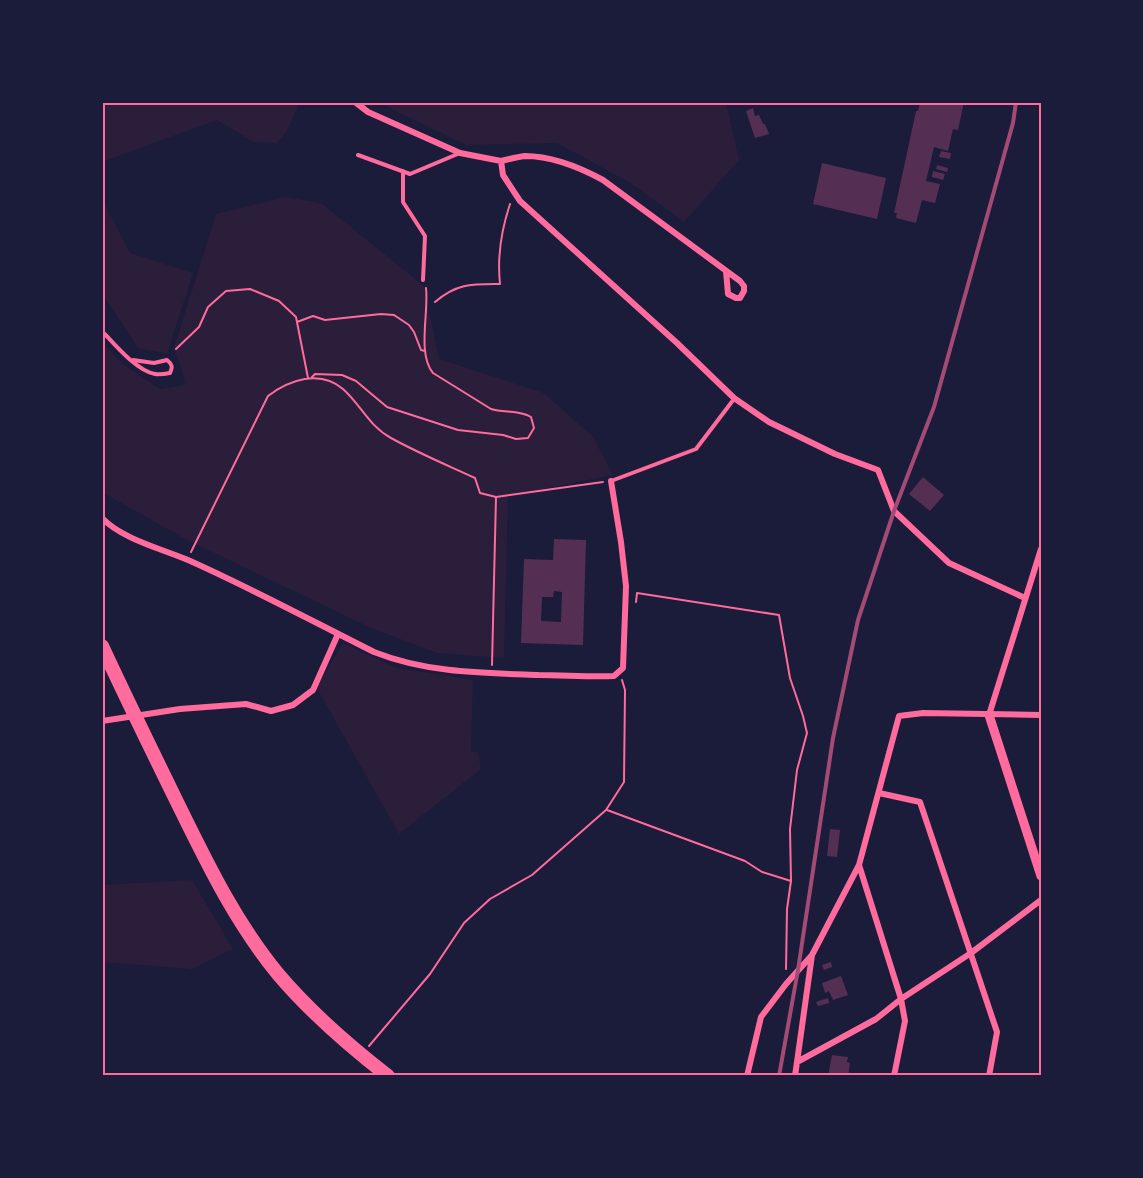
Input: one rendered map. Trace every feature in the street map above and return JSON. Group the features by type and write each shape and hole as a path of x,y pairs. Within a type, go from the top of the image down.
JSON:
{"highway":[{"path":"102,646 233,912 277,972 307,1007 388,1076"}],"street":[{"path":"355,102 368,112 460,153 501,161 525,156 554,160 580,168 603,180 726,271"},
{"path":"501,161 503,175 520,201 677,343 734,398 769,422 835,454 878,470 894,511 949,563 1024,598"},
{"path":"102,518 107,524 132,537 187,560 382,655 417,666 439,670 492,673 609,676 617,675 623,668 626,586 611,481"},
{"path":"1041,549 989,715 1041,876"},
{"path":"102,721 246,704 271,711 293,705 313,690 338,634"},
{"path":"747,1076 761,1017 812,955 859,865 899,716 922,713 1041,716"},
{"path":"879,793 920,802 997,1032 989,1076"},
{"path":"859,865 901,999 905,1021 894,1076"},
{"path":"797,1062 876,1019 901,999 971,953 1041,900"},
{"path":"795,1076 812,955"}],"lane":[{"path":"358,155 411,174 460,153"},
{"path":"403,171 403,202 425,236 423,280"},
{"path":"102,331 133,360 145,371 158,375 170,373 172,369 167,360 154,363 133,360"},
{"path":"611,481 696,449 734,398"}],"path":[{"path":"435,302 449,290 466,284 500,284 497,263 500,242 514,192"},
{"path":"310,378 315,374 342,375 362,385 378,402 387,407 458,430 494,433 522,440 532,434 534,428 531,417 491,409 433,373 428,366 425,351 427,290 423,280"},
{"path":"176,348 199,327 208,306 226,291 250,289 279,301 296,318 310,378"},
{"path":"297,322 313,316 325,320 381,314 394,315 409,325 421,350 425,351"},
{"path":"187,560 268,396 281,386 297,379 310,378 341,387 363,414 390,438 475,478 480,493 496,496 611,481"},
{"path":"492,673 496,496"},
{"path":"636,604 637,593 779,615 790,678 807,733 797,770 790,829 791,881 786,909 786,984"},
{"path":"361,1055 430,974 464,923 490,899 532,875 606,810 624,782 625,690 621,672"},
{"path":"606,810 745,861 762,872 791,881"}],"shaded area":[{"path":"102,102 300,102 287,131 277,143 254,142 217,120 102,162"},
{"path":"382,102 726,102 739,160 684,222 632,184 557,143 466,145"},
{"path":"285,197 321,203 424,286 439,359 544,393 593,437 613,475 508,496 504,658 437,653 371,628 187,540 102,492 102,342 123,364 160,389 185,385 174,348 216,214"},
{"path":"102,199 130,253 193,273 167,354 138,348 102,293"},
{"path":"343,643 397,668 473,680 471,751 478,752 481,769 399,834 320,694 318,685"},
{"path":"192,880 233,949 192,969 102,962 102,885"}],"building":[{"path":"920,102 964,102 958,130 953,129 948,151 934,147 926,181 940,184 935,203 922,200 916,223 896,218 897,213 894,213 916,111 918,111"},
{"path":"753,108 755,116 759,115 769,134 755,138 746,111"},
{"path":"941,151 951,153 950,159 939,157"},
{"path":"822,163 886,178 877,219 813,204"},
{"path":"937,165 948,168 947,172 936,169"},
{"path":"933,171 945,174 943,180 932,177"},
{"path":"923,477 944,495 930,511 909,494"},
{"path":"554,539 586,540 583,645 521,643 524,559 553,560","holes":["554,591 562,592 561,622 541,621 542,597 553,597"]},
{"path":"830,829 840,830 837,857 827,856"},
{"path":"831,962 832,967 824,970 822,965"},
{"path":"841,976 848,995 833,1000 829,991 825,993 822,983"},
{"path":"828,998 829,1003 818,1006 816,1002"},
{"path":"832,1055 848,1057 847,1062 850,1063 848,1076 828,1076"}],"railway":[{"path":"779,1076 798,970 833,738 858,620 894,511 934,407 1013,123 1016,102"}]}
